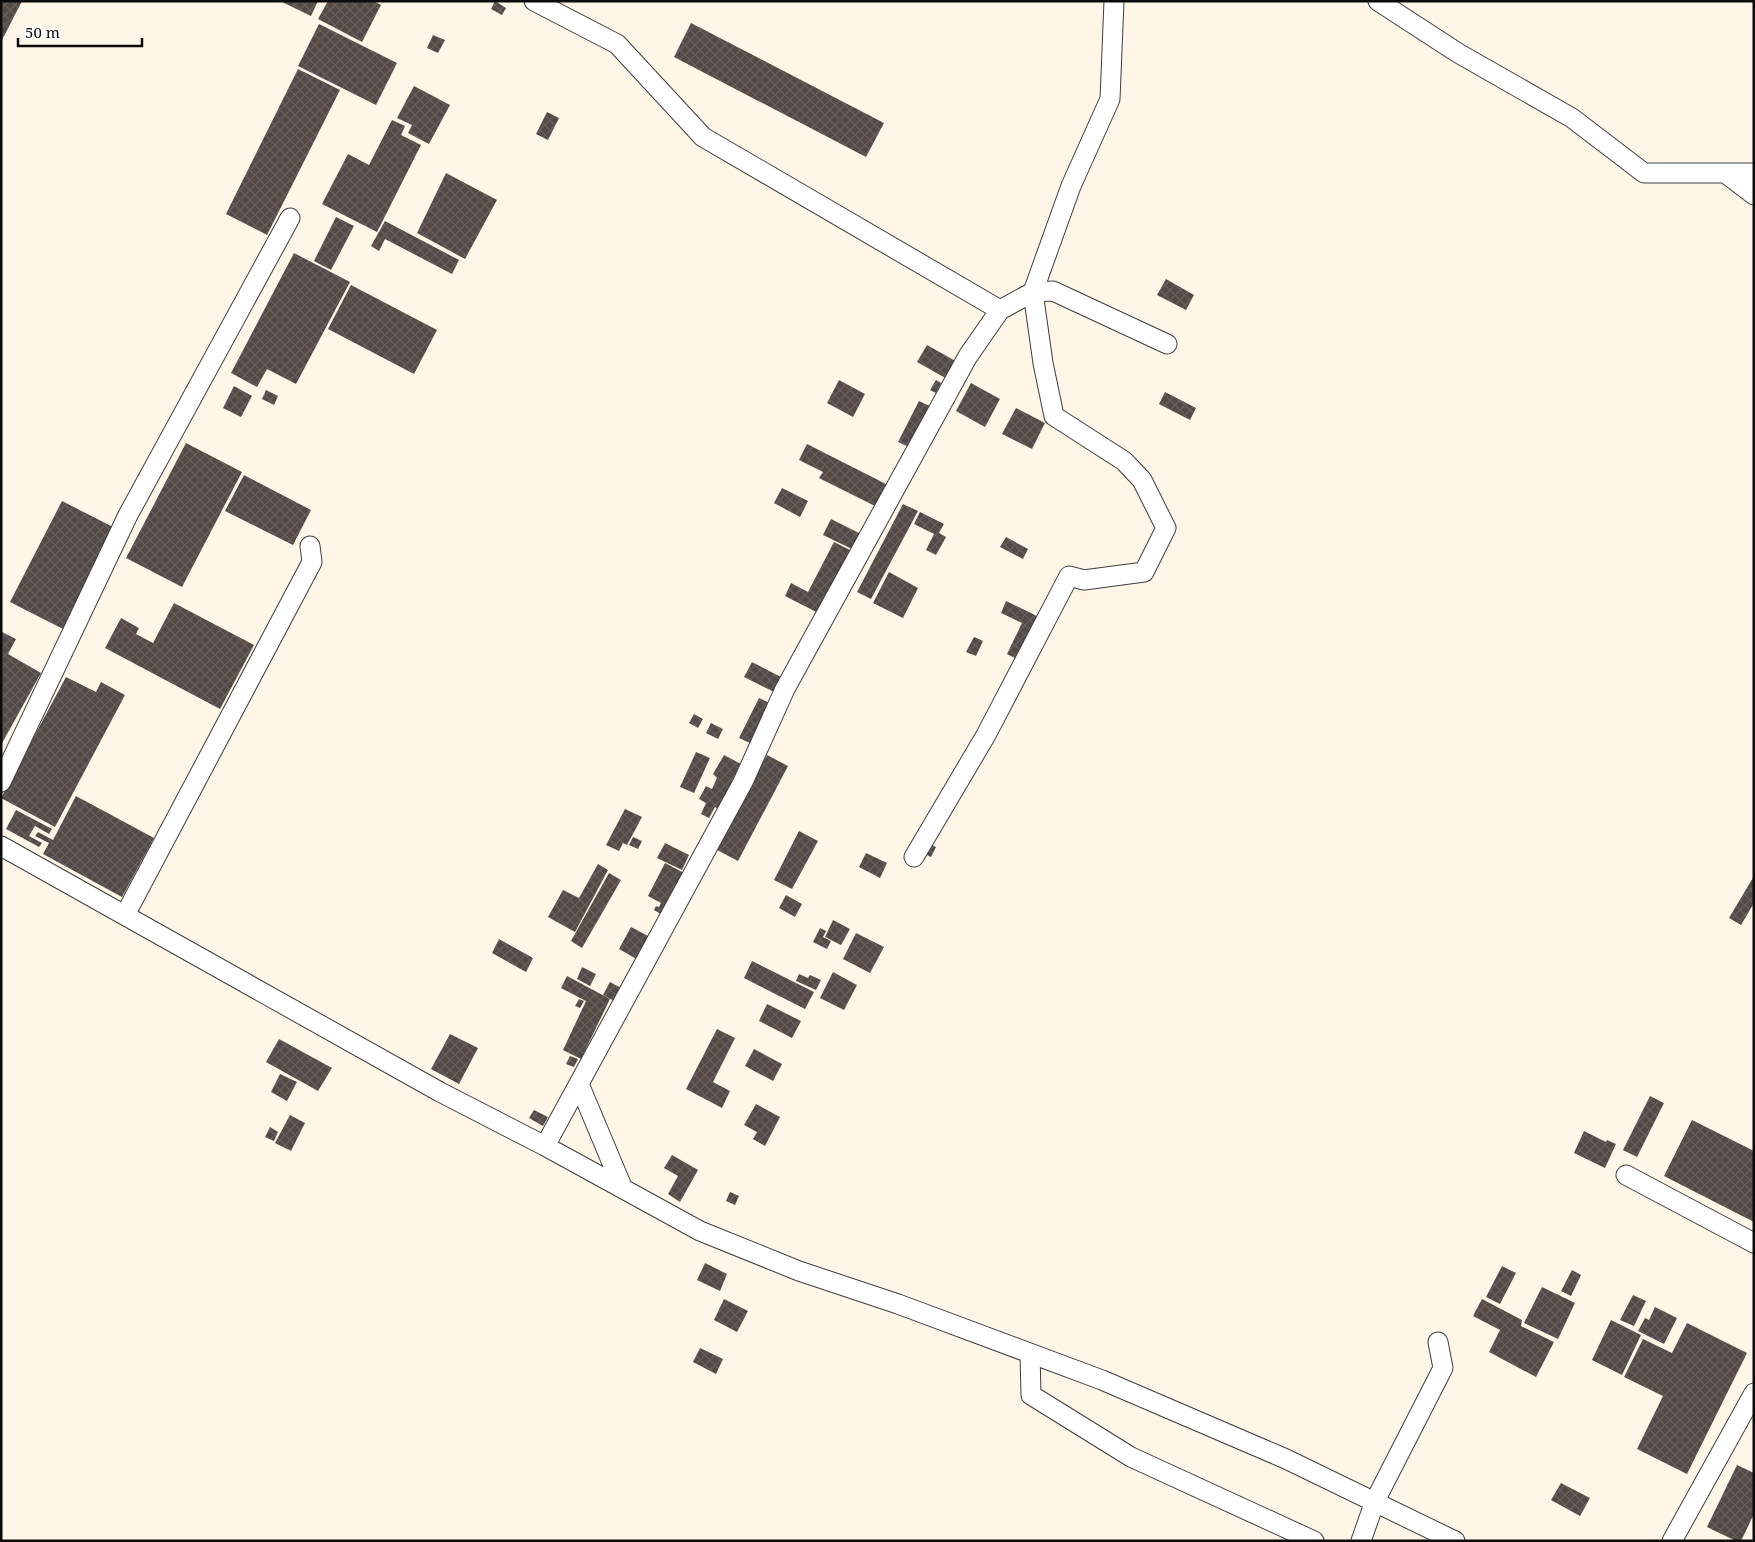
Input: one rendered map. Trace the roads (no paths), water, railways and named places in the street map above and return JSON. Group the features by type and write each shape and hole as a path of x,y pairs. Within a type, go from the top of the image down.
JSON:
{"street":[{"path":"534,1 617,44 703,137 1000,310"},
{"path":"914,857 986,735 1069,576 1084,580 1144,572 1166,528 1142,480 1124,461 1054,416 1043,363 1033,292 1071,186 1110,99 1114,1"},
{"path":"1378,1 1458,53 1572,118 1644,174 1754,173"},
{"path":"1726,173 1754,194"},
{"path":"1,782 128,515 290,218"},
{"path":"546,1146 743,782 785,689 968,356 1000,310 1033,292 1053,291 1167,344"},
{"path":"125,915 312,562 310,546"},
{"path":"1,846 440,1092 546,1146 700,1231 799,1271 898,1304 1102,1380 1286,1459 1455,1541"},
{"path":"579,1084 623,1189"},
{"path":"1626,1175 1754,1243"},
{"path":"1361,1541 1375,1501 1443,1368 1438,1342"},
{"path":"1030,1353 1031,1395 1131,1457 1314,1541"},
{"path":"1672,1541 1754,1393"}]}
